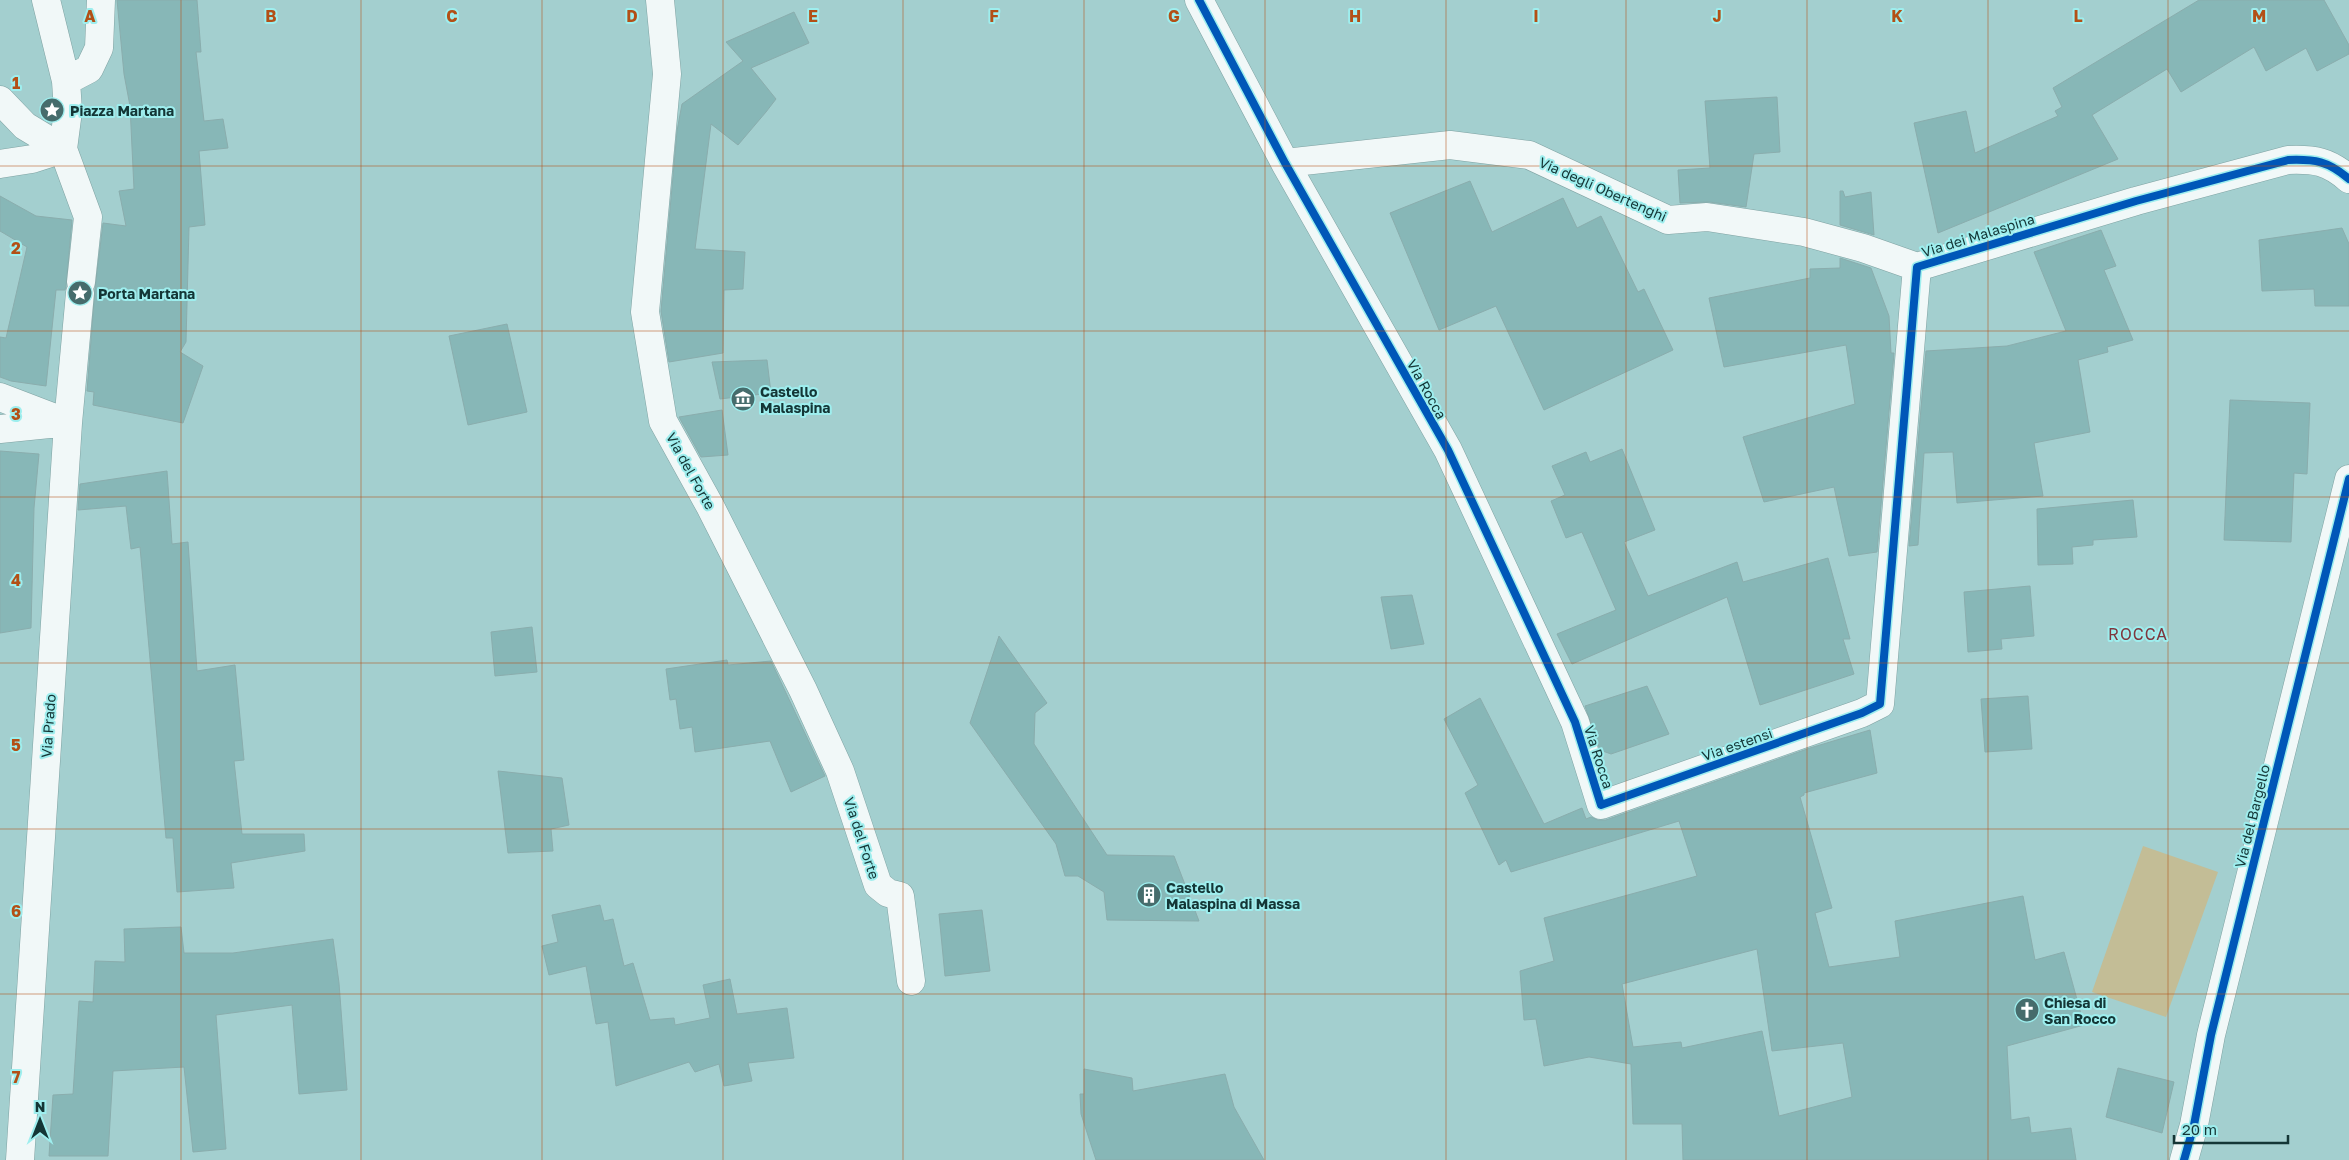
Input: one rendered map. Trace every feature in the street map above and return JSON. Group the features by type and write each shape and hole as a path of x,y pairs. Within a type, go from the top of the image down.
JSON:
{"street":[{"path":"46,0 66,81 68,111 62,148"},
{"path":"66,81 89,69 99,48 101,0"},
{"name":"Via del Forte","path":"660,0 667,74 645,312 663,421 710,506 803,690 840,771 878,885 888,893 900,896 911,981"},
{"name":"Via Rocca","path":"1198,0 1285,163 1448,450 1575,722 1602,805"},
{"path":"0,100 25,126 62,148"},
{"name":"Via degli Obertenghi","path":"1285,163 1450,145 1529,155 1668,220 1707,217 1804,232 1863,248 1917,267"},
{"path":"0,164 32,159 62,148"},
{"name":"Via Prado","path":"20,1160 68,423 88,217 62,148"},
{"name":"Via dei Malaspina","path":"1880,704 1917,267 2136,201 2288,160 2312,159 2334,167 2349,179"},
{"path":"0,397 68,423"},
{"path":"0,429 68,423"},
{"name":"Via del Bargello","path":"2184,1160 2194,1125 2211,1036 2349,479"},
{"name":"Via estensi","path":"1602,805 1862,713 1880,704"}],"shaded area":[{"path":"2143,846 2218,872 2166,1017 2092,992"}],"building":[{"path":"117,0 197,0 201,52 196,52 204,121 223,119 228,148 199,151 205,225 189,227 186,342 180,352 203,366 183,423 93,405 94,392 87,391 95,289 103,223 126,226 119,191 134,189 130,106 124,74"},
{"path":"2199,0 2324,0 2349,45 2349,54 2317,71 2306,48 2266,71 2254,47 2181,92 2167,69 2092,115 2118,159 1938,233 1914,123 1966,111 1975,153 2058,116 2055,111 2062,107 2053,88"},
{"path":"794,12 809,43 751,68 776,99 738,145 711,124 695,249 745,252 743,289 724,290 723,353 669,362 661,311 677,131 682,104 743,61 726,42"},
{"path":"1777,97 1780,152 1754,154 1746,207 1709,202 1680,203 1678,170 1710,168 1705,101"},
{"path":"1470,181 1492,232 1563,198 1577,228 1601,216 1638,292 1644,289 1673,350 1544,410 1496,306 1439,330 1390,213"},
{"path":"1840,191 1843,191 1845,197 1871,192 1874,235 1840,225"},
{"path":"0,196 36,216 72,220 66,286 65,290 56,290 46,386 11,381 0,377 0,337 6,338 27,247 0,231"},
{"path":"2342,228 2349,244 2349,306 2315,306 2314,289 2262,291 2259,240"},
{"path":"2101,230 2116,266 2104,270 2133,340 2107,347 2108,352 2078,360 2090,432 2034,443 2043,496 1957,503 1953,452 1924,453 1918,545 1909,546 1926,351 2007,346 2066,331 2034,252"},
{"path":"1840,258 1871,268 1889,316 1891,353 1894,353 1877,552 1849,556 1834,487 1764,502 1743,437 1855,404 1846,345 1724,367 1709,298 1810,278 1810,269 1840,268"},
{"path":"507,324 527,412 468,425 449,336"},
{"path":"767,360 771,393 720,399 712,362"},
{"path":"2230,400 2310,403 2307,474 2294,473 2291,542 2224,540"},
{"path":"722,410 728,455 701,457 679,417"},
{"path":"1622,449 1655,530 1624,542 1648,596 1737,562 1743,582 1828,558 1850,639 1843,639 1854,674 1760,705 1727,597 1572,664 1557,634 1616,610 1582,532 1566,538 1551,501 1565,495 1552,466 1586,452 1590,462"},
{"path":"0,451 39,454 34,508 31,628 0,633"},
{"path":"167,471 172,544 188,542 197,671 235,665 244,760 234,761 242,834 304,834 305,851 231,863 234,888 177,892 173,838 166,838 140,547 131,549 126,506 78,510 80,484"},
{"path":"2133,500 2137,537 2093,540 2093,545 2072,547 2073,564 2038,565 2037,509"},
{"path":"2030,586 2034,636 2001,639 2002,649 1968,652 1964,592"},
{"path":"1412,595 1424,644 1391,649 1381,597"},
{"path":"532,627 537,672 495,676 491,632"},
{"path":"999,636 1047,703 1035,713 1034,744 1107,855 1174,856 1199,921 1107,920 1104,892 1078,876 1065,876 1056,844 970,723"},
{"path":"727,660 728,665 771,661 825,776 791,792 770,741 695,752 692,727 680,729 676,699 670,700 666,669"},
{"path":"1647,686 1669,734 1611,754 1600,750 1585,706"},
{"path":"2028,696 2032,749 1985,752 1981,699"},
{"path":"1480,698 1544,824 1582,808 1586,819 1591,817 1598,820 1606,820 1810,748 1870,730 1877,773 1804,793 1800,797 1832,908 1815,913 1829,967 1900,957 1895,921 2023,896 2035,960 2064,952 2084,1025 2007,1046 2011,1120 2029,1117 2031,1133 2071,1128 2076,1160 1683,1160 1682,1124 1633,1124 1631,1064 1589,1057 1544,1066 1536,1019 1524,1020 1520,971 1554,961 1544,918 1697,876 1679,821 1511,872 1506,860 1499,865 1465,793 1478,785 1444,719","holes":["1757,949 1772,1051 1843,1043 1852,1097 1779,1116 1762,1031 1682,1048 1681,1042 1633,1047 1622,984"]},
{"path":"498,771 562,778 569,825 551,829 553,851 508,853"},
{"path":"600,905 604,921 613,919 624,966 633,963 650,1020 674,1018 675,1025 710,1018 703,985 730,979 737,1014 787,1008 794,1058 748,1063 752,1081 724,1086 719,1064 695,1072 689,1062 616,1086 608,1022 596,1024 586,966 549,975 542,946 558,942 552,915"},
{"path":"982,910 990,971 945,976 939,914"},
{"path":"181,927 184,953 233,953 333,939 339,983 347,1090 299,1094 292,1005 216,1015 226,1149 193,1152 184,1067 113,1071 108,1156 49,1156 53,1095 73,1094 79,1001 93,1002 95,961 125,962 124,929"},
{"path":"2118,1068 2174,1082 2162,1133 2106,1117"},
{"path":"1084,1069 1132,1078 1133,1091 1225,1074 1234,1107 1264,1160 1096,1160 1081,1114 1080,1094 1084,1094"}],"cycle path":[{"path":"1199,0 1285,163 1448,450 1575,722 1601,805 1862,713 1880,704 1917,267 2136,201 2288,160 2321,162 2334,168 2349,179"},
{"path":"2184,1160 2194,1125 2211,1035 2349,479"}],"place":[{"name":"Piazza Martana","path":"52,110"},
{"name":"Porta Martana","path":"80,293"},
{"name":"Castello Malaspina","path":"743,399"},
{"name":"Castello Malaspina di Massa","path":"1149,895"},
{"name":"Chiesa di San Rocco","path":"2027,1010"}],"district":[{"name":"ROCCA","path":"2138,634"}]}
